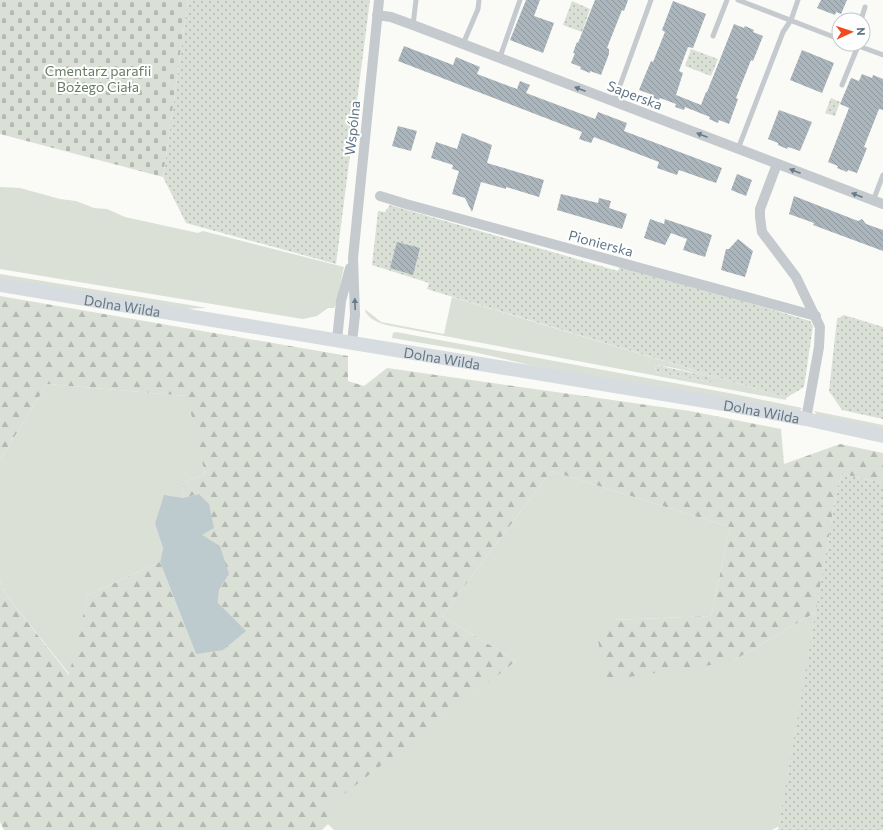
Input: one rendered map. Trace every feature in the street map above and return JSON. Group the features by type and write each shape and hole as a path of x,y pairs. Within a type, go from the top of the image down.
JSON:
{"main road":[{"name":"Dolna Wilda","path":"0,285 730,405 806,419 883,436"}],"street":[{"name":"Wspólna","path":"352,342 355,315 353,258 379,0"},
{"name":"Saperska","path":"377,15 391,17 413,25 883,204"},
{"path":"777,164 760,209 762,232 796,277 820,327 819,348 806,419"},
{"name":"Pionierska","path":"380,196 816,316"},
{"name":"Wspólna","path":"337,340 341,302 353,258"}],"lane":[{"path":"413,25 416,0"},
{"path":"463,44 478,9 479,0"},
{"path":"500,58 520,0"},
{"path":"614,102 651,0"},
{"path":"713,36 727,0"},
{"path":"738,0 831,36"},
{"path":"738,149 784,29 790,20 798,0"},
{"path":"864,12 866,8"},
{"path":"871,51 883,56"},
{"path":"842,85 853,52"},
{"path":"873,200 883,175"}],"green space":[{"name":"Cmentarz parafii Bożego Ciała","path":"0,0 188,0 163,177 0,134"},
{"path":"188,0 370,0 336,264 186,223 163,177"},
{"path":"572,1 590,9 582,32 563,25"},
{"path":"691,49 718,59 711,76 685,66"},
{"path":"831,98 840,102 835,116 825,113"},
{"path":"0,187 20,188 60,199 76,201 94,208 107,209 125,217 198,233 203,231 344,267 336,304 334,308 328,308 317,316 303,319 0,269"},
{"path":"390,205 618,271 621,264 810,321 813,326 804,387 786,398 427,289 429,283 372,265 378,211 385,212"},
{"path":"0,274 206,308 184,309 0,279"},
{"path":"0,296 348,356 348,381 364,386 387,368 690,411 781,429 784,464 840,444 883,453 883,483 842,474 837,489 816,612 731,662 607,680 597,637 612,620 711,616 730,527 551,471 442,616 516,661 326,808 328,824 322,830 4,830 0,822 0,579 4,592 69,675 88,595 160,562 196,654 218,603 219,590 229,574 202,535 199,494 182,498 184,482 205,474 187,396 47,384 0,460"},
{"path":"452,297 786,398 786,400 391,326 372,319 365,310 381,322 444,334","holes":["656,365 711,377 711,382 655,372"]},
{"path":"844,315 883,327 883,419 842,410 829,391 837,319"},
{"path":"396,332 734,394 802,408 800,411 539,367 469,351 392,338 393,333"},
{"path":"656,365 711,377 711,382 655,372"},
{"path":"47,384 188,396 205,474 184,482 182,498 155,524 163,548 160,562 88,595 70,675 4,592 0,579 0,460"},
{"path":"814,411 883,425 883,430 817,415"},
{"path":"551,471 730,527 711,616 612,620 731,662 816,612 779,826 772,830 334,830 328,824 325,808 516,661 442,616"},
{"path":"842,474 883,483 883,830 778,830 837,489"}],"shaded area":[{"path":"199,494 209,504 214,528 202,535 220,546 229,574 219,590 218,603 246,631 223,650 196,654 160,562 163,548 155,524 164,495 182,498"}],"building":[{"path":"526,0 540,0 534,16 554,23 543,53 510,40"},
{"path":"595,0 628,0 624,11 622,10 607,48 609,49 609,54 601,75 580,69 581,67 571,63 577,42 578,43"},
{"path":"821,0 847,0 842,12 831,12 831,13 817,8"},
{"path":"673,1 706,14 693,48 688,47 679,71 683,73 676,95 701,105 734,24 744,28 745,26 754,30 753,32 763,36 753,61 751,60 736,98 738,99 729,124 719,120 718,123 709,119 710,117 685,107 684,110 675,107 676,104 660,98 659,100 649,96 650,94 639,90 651,61 653,62 665,32 662,30"},
{"path":"404,46 453,65 456,57 480,67 477,74 517,89 520,81 530,85 526,93 595,119 598,112 627,123 624,131 722,168 716,183 679,170 677,175 657,168 659,162 594,137 591,143 579,139 582,132 398,61"},
{"path":"802,50 834,63 822,93 790,80"},
{"path":"862,74 872,78 873,75 883,79 883,110 879,109 864,147 867,148 857,173 848,170 847,172 828,162 849,108 840,104 851,78 859,81"},
{"path":"779,110 812,122 800,151 788,147 787,149 768,139"},
{"path":"398,126 417,131 411,151 392,146"},
{"path":"462,133 492,145 487,163 544,180 539,197 506,187 506,189 481,182 472,212 465,198 452,194 459,171 452,169 453,165 431,158 436,142 457,149"},
{"path":"737,174 752,180 746,196 731,190"},
{"path":"561,194 598,203 599,198 611,201 609,208 627,214 622,229 557,210"},
{"path":"794,196 858,221 862,219 866,224 883,230 883,251 813,225 814,223 789,214"},
{"path":"650,219 664,224 665,219 712,235 705,257 683,250 687,239 671,233 665,245 644,238"},
{"path":"738,239 753,251 745,277 721,270 726,249 729,249"},
{"path":"397,242 420,248 413,275 390,268"}]}
